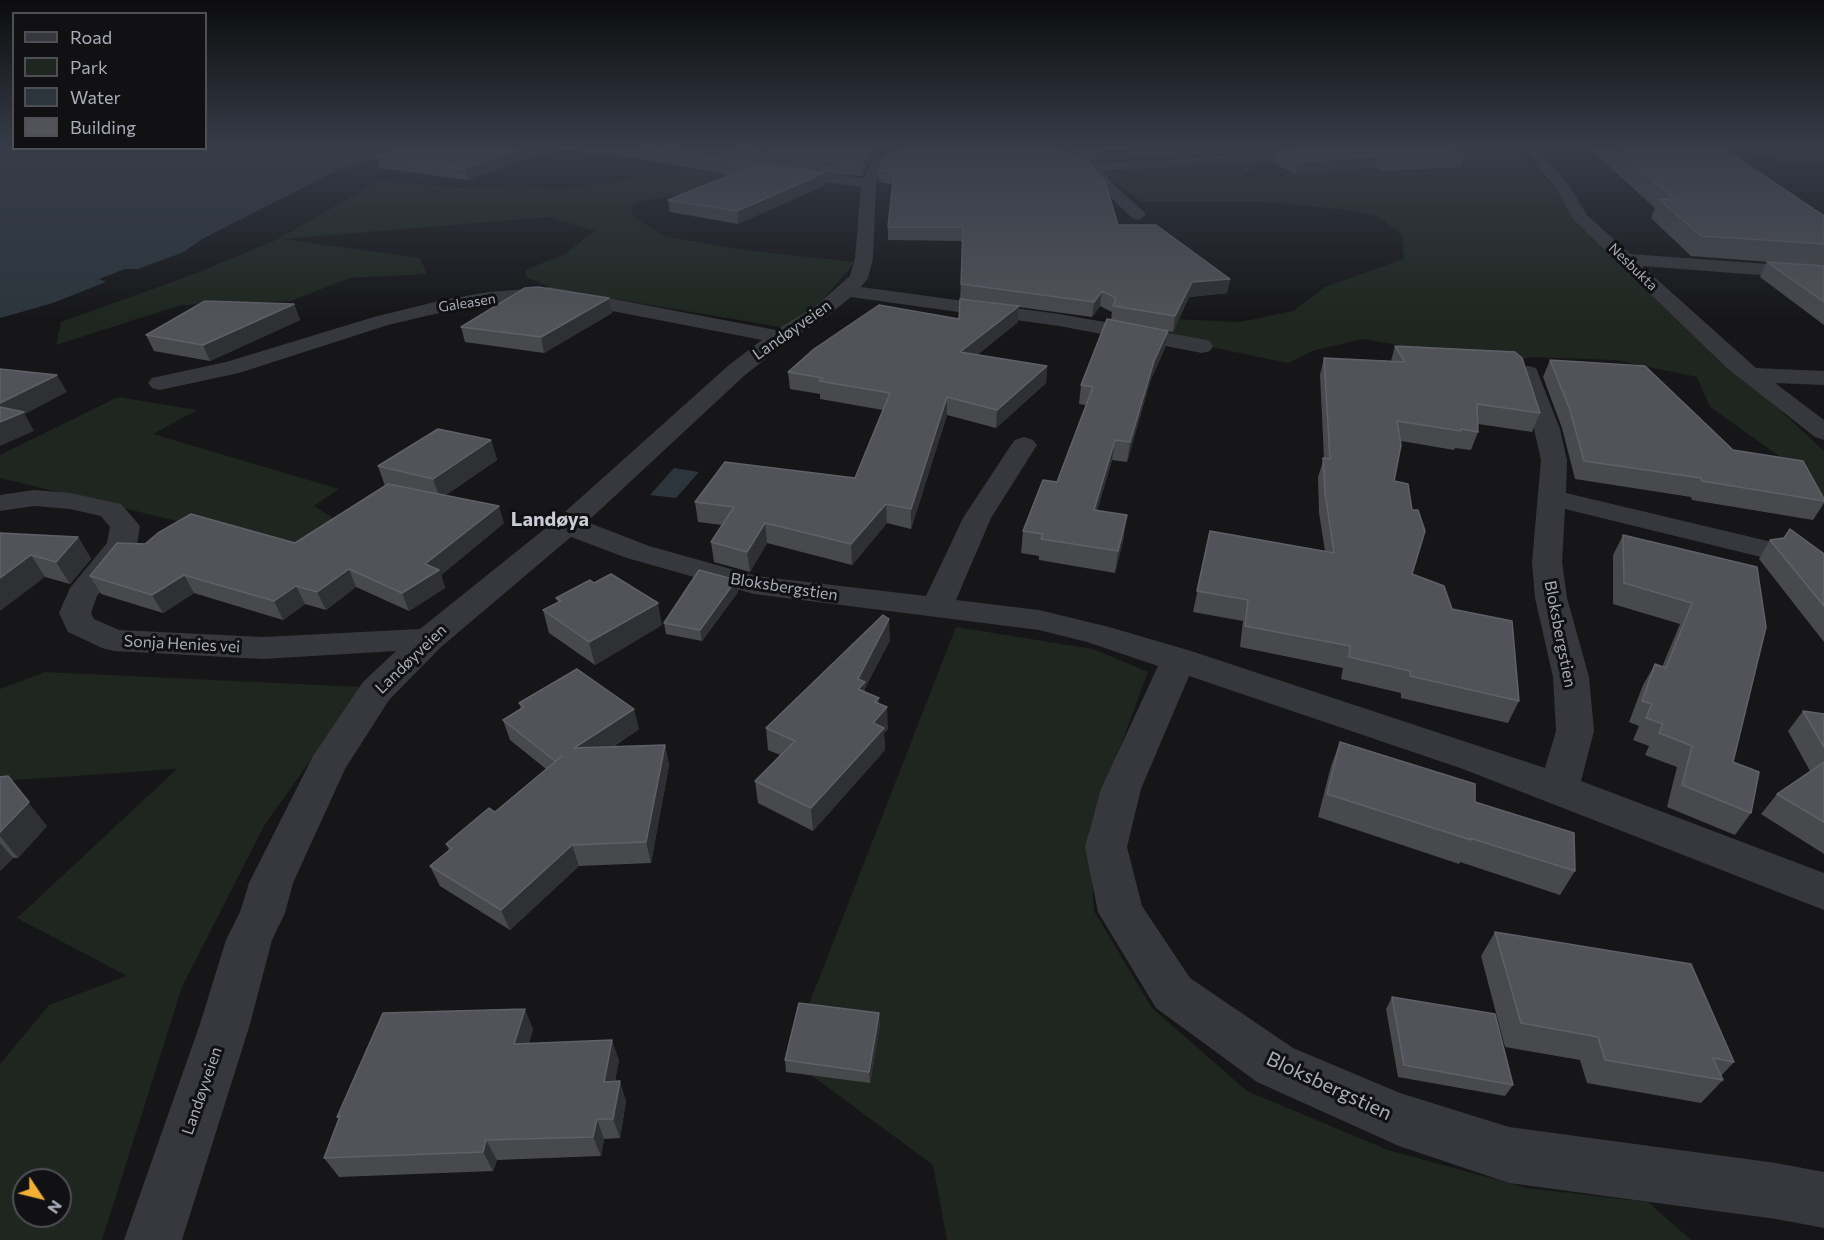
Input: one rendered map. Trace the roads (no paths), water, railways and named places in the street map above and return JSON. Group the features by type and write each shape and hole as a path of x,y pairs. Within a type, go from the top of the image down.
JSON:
{"street":[{"name":"Landøyveien","path":"153,1240 225,1024 249,940 262,913 271,883 327,766 376,692 429,639 567,525 686,415 779,336 823,310 847,291 859,278 864,258 867,206"},
{"path":"1129,206 1138,214"},
{"name":"Nesbukta","path":"1574,206 1581,218 1750,375 1824,432"},
{"path":"1625,259 1824,274"},
{"name":"Landøyveien","path":"847,291 1059,320 1202,346"},
{"name":"Galeasen","path":"160,383 231,368 381,321 443,306 489,298 550,293 779,336"},
{"name":"Bloksbergstien","path":"1528,373 1547,429 1554,460 1547,562 1551,598 1571,677 1575,731 1559,789"},
{"path":"1750,375 1824,378"},
{"path":"937,607 977,518 1024,444"},
{"name":"Sonja Henies vei","path":"0,503 34,498 70,501 111,510 125,526 122,544 81,595 75,613 80,625 114,640 263,648 429,639"},
{"path":"1552,498 1761,548"},
{"name":"Bloksbergstien","path":"567,525 638,552 754,585 1039,620 1097,634 1179,659 1559,789 1824,892"},
{"name":"Bloksbergstien","path":"1179,659 1121,789 1106,847 1121,912 1173,993 1275,1065 1400,1119 1509,1155 1776,1191 1824,1200"}],"water":[{"path":"0,206 267,206 202,239 184,252 138,269 125,269 99,279 106,282 53,303 0,318"},
{"path":"674,468 699,472 676,498 650,495"}],"district":[{"name":"Landøya","path":"550,519"}]}
